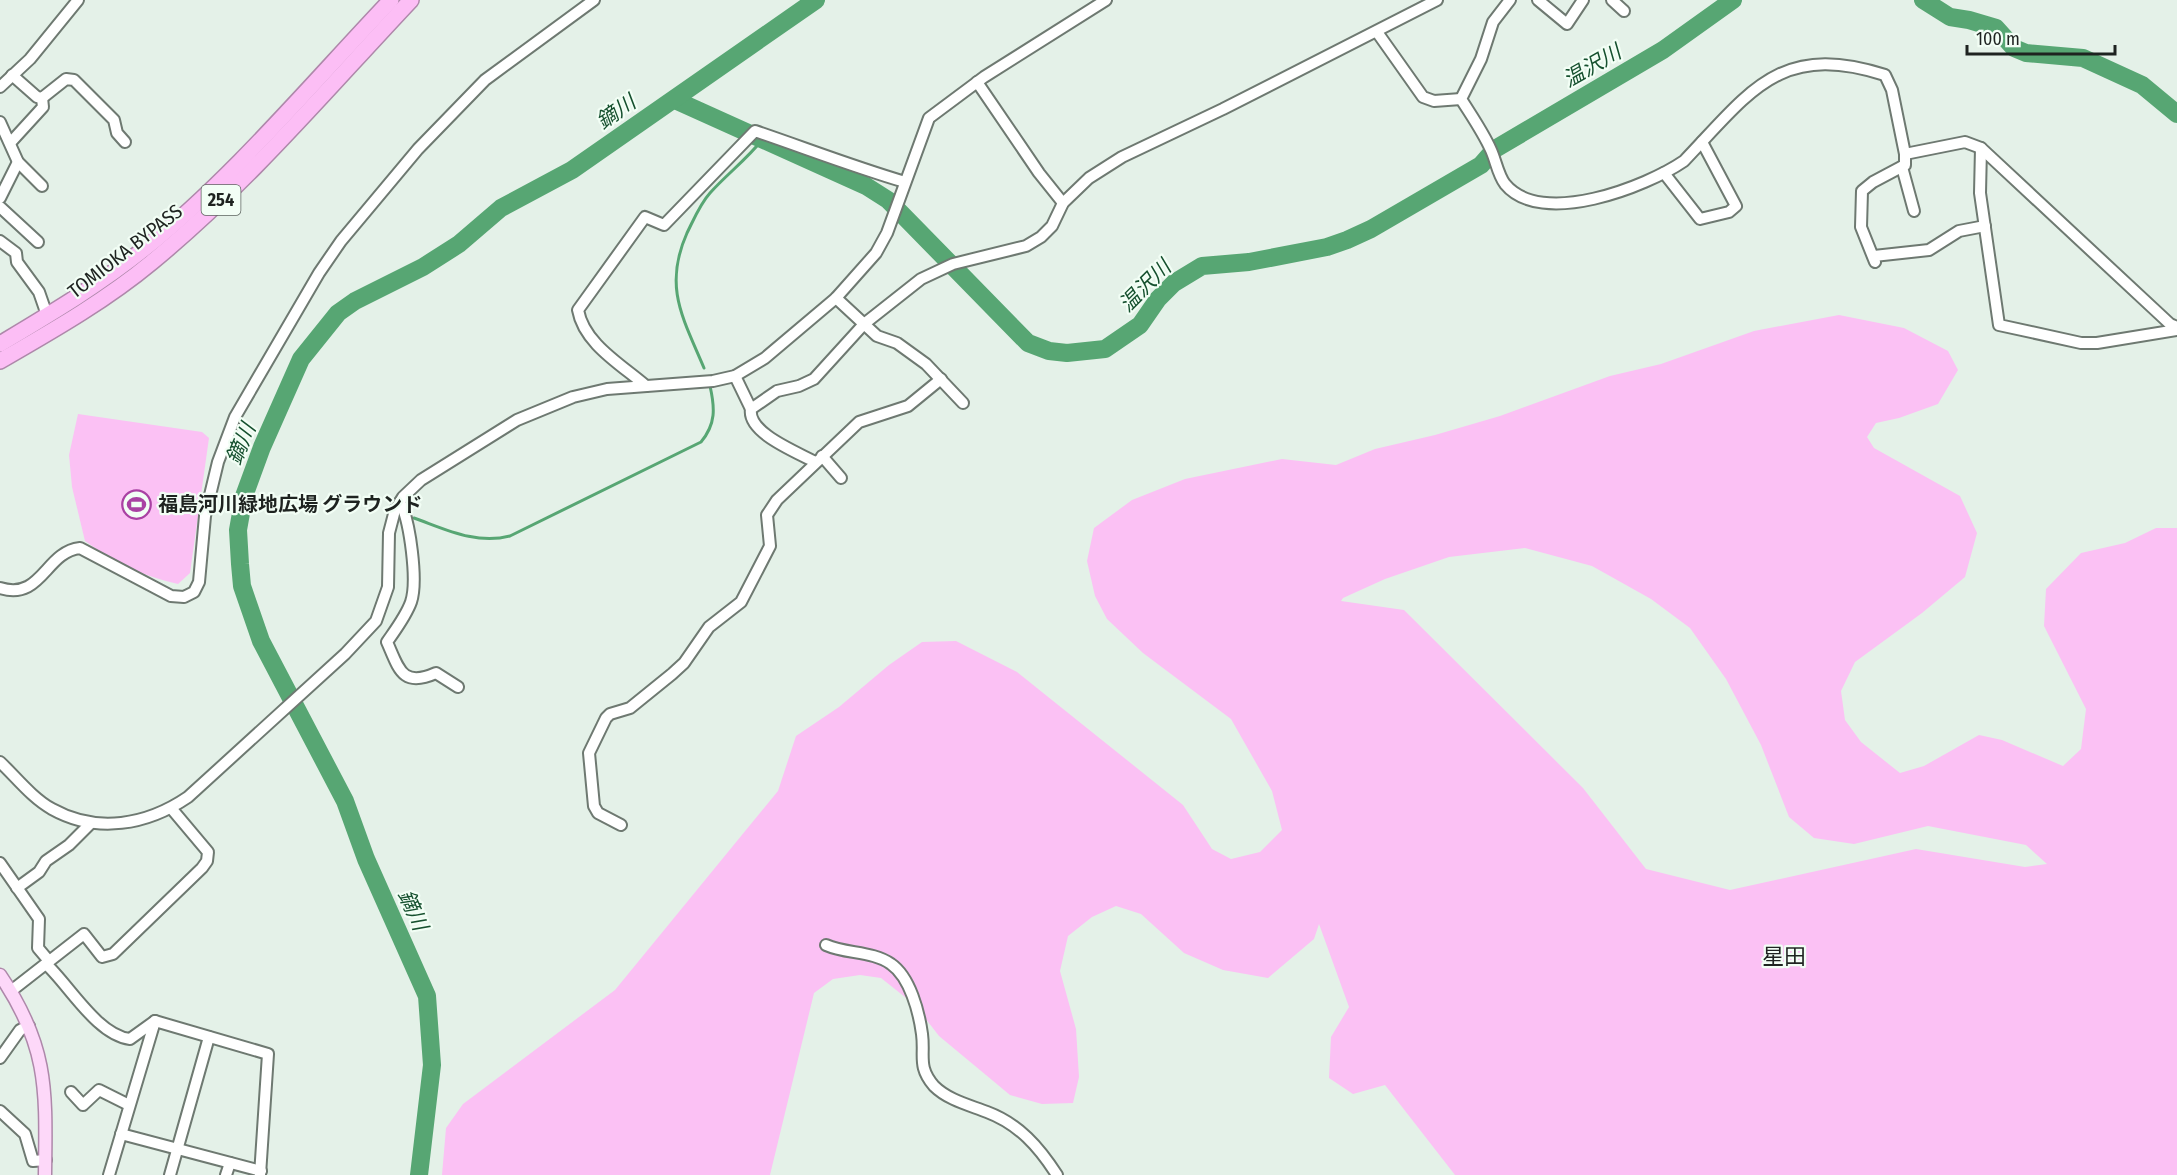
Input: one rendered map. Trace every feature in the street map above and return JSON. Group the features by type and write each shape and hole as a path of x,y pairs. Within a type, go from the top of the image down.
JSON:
{"highway":[{"name":"TOMIOKA BYPASS","path":"0,344 99,283 170,228 228,172 391,0"},
{"name":"TOMIOKA BYPASS","path":"0,362 101,300 180,239 238,184 411,0"}],"main road":[{"path":"0,975 29,1026 41,1059 45,1175"}],"street":[{"path":"0,87 30,59 78,0"},
{"path":"0,588 9,591 34,585 58,557 70,549 80,548 171,596 184,597 194,592 199,582 205,516 218,462 235,417 319,273 341,241 418,149 485,80 594,0"},
{"path":"0,762 34,796 51,808 92,823 121,824 140,820 171,808 188,797 360,639 378,616 388,587 389,533 400,502 421,480 517,420 573,397 607,389 735,376 765,358 836,298 858,276 887,233 928,118 977,82 1106,0"},
{"path":"841,478 819,459 765,435 749,416 751,409 777,391 799,386 814,379 864,324 921,279 953,264 1026,246 1052,226 1063,203 1089,178 1122,157 1377,32 1437,0"},
{"path":"1461,99 1481,59 1493,22 1510,0"},
{"path":"1538,0 1567,24 1583,0"},
{"path":"1612,0 1624,11"},
{"path":"1377,32 1423,97 1434,101 1461,99"},
{"path":"1461,99 1491,149 1505,184 1527,199 1540,203 1588,201 1664,173 1683,161 1734,109 1772,78 1792,67 1815,62 1836,63 1885,75 1892,90 1905,154 1905,165 1862,191 1861,227 1875,259 1929,249 1959,231 1985,226"},
{"path":"12,75 37,97 42,98"},
{"path":"42,98 66,79 75,80 114,120 117,133 125,142"},
{"path":"977,82 1039,173 1063,203"},
{"path":"11,142 43,107 42,98"},
{"path":"0,122 11,142 18,162 42,186"},
{"path":"646,386 594,341 580,319 578,310 645,217 664,225 754,131 796,144 825,157 905,182"},
{"path":"1664,173 1700,219 1729,213 1737,206 1702,142"},
{"path":"1905,154 1965,142 1981,148 2177,328"},
{"path":"1981,148 1980,193 1999,325 2081,343 2097,343 2177,328"},
{"path":"0,198 18,162"},
{"path":"1902,167 1914,211"},
{"path":"0,207 38,242"},
{"path":"0,241 16,253 17,262 39,292 47,315"},
{"path":"836,298 877,336 897,343 926,364 963,403"},
{"path":"735,376 751,409"},
{"path":"621,825 598,813 594,806 589,753 606,718 610,714 630,708 672,674 684,663 709,627 741,602 770,546 767,515 777,500 859,422 909,406 941,379"},
{"path":"400,502 410,527 414,587 405,616 387,642 401,673 408,678 420,680 436,673 458,687"},
{"path":"11,991 84,934 102,957 113,954 202,868 207,861 208,852 171,808"},
{"path":"17,888 39,872 46,861 69,845 92,823"},
{"path":"0,863 39,919 38,948 82,1006 115,1035 130,1039 154,1022"},
{"path":"825,945 879,958 893,965 907,985 914,1005 922,1037 922,1066 935,1086 945,1094 1009,1123 1031,1139 1057,1175"},
{"path":"121,1134 260,1173 268,1054 154,1022"},
{"path":"109,1175 154,1022"},
{"path":"0,1058 20,1030 29,1026"},
{"path":"170,1175 209,1037"},
{"path":"71,1092 83,1105 99,1090 129,1105"},
{"path":"0,1111 26,1134 33,1161 45,1160"},
{"path":"226,1175 230,1163"}],"shaded area":[{"path":"1839,315 1904,328 1948,351 1958,370 1938,404 1899,418 1876,423 1867,437 1874,448 1960,496 1977,533 1965,577 1922,613 1855,662 1841,691 1845,720 1861,742 1900,773 1924,766 1979,735 2002,740 2063,766 2081,749 2086,709 2044,626 2046,589 2081,553 2125,543 2156,528 2177,528 2177,1175 1455,1175 1385,1085 1353,1094 1329,1078 1331,1037 1349,1007 1319,924 1314,939 1268,978 1223,970 1184,953 1141,914 1116,906 1092,917 1068,936 1060,971 1076,1029 1079,1077 1073,1103 1042,1104 1010,1095 939,1036 915,1005 881,978 860,975 833,979 814,993 770,1175 442,1175 446,1128 463,1104 615,990 778,791 796,736 839,707 889,665 922,642 956,641 1017,672 1183,805 1212,849 1231,859 1260,852 1282,830 1272,791 1231,719 1143,653 1107,619 1095,596 1087,561 1094,528 1132,500 1185,479 1282,459 1336,465 1375,449 1500,416 1610,376 1661,364 1754,331","holes":["1525,548 1592,566 1651,599 1690,628 1726,679 1761,745 1789,817 1814,838 1854,844 1928,826 2026,845 2047,864 2025,867 1916,849 1730,890 1646,869 1583,788 1404,610 1341,601 1385,579 1449,557"]},
{"name":"福島河川緑地広場 グラウンド","path":"78,414 202,432 209,438 190,573 178,584 151,577 128,567 85,541 72,487 69,455"}],"waterway":[{"name":"鏑川","path":"419,1175 432,1065 427,996 366,859 345,801 261,641 242,586 238,530 244,496 262,447 301,359 338,313 355,301 423,267 459,244 501,208 572,170 816,0"},
{"name":"温沢川","path":"675,100 866,186 888,200 1028,343 1049,351 1067,353 1105,349 1140,325 1158,299 1174,283 1202,266 1249,262 1327,247 1371,229 1481,165 1495,149 1663,50 1733,0"},
{"name":"温沢川","path":"1923,0 1950,17 1996,28 2014,48 2026,53 2083,58 2142,85 2177,114"},
{"path":"704,368 683,318 679,302 676,286 680,252 706,197 762,140"},
{"path":"414,518 473,537 485,539 510,536 701,442 709,429 713,416 710,386"}],"place":[{"name":"福島河川緑地広場 グラウンド","path":"137,504"}],"district":[{"name":"星田","path":"1784,956"}]}
